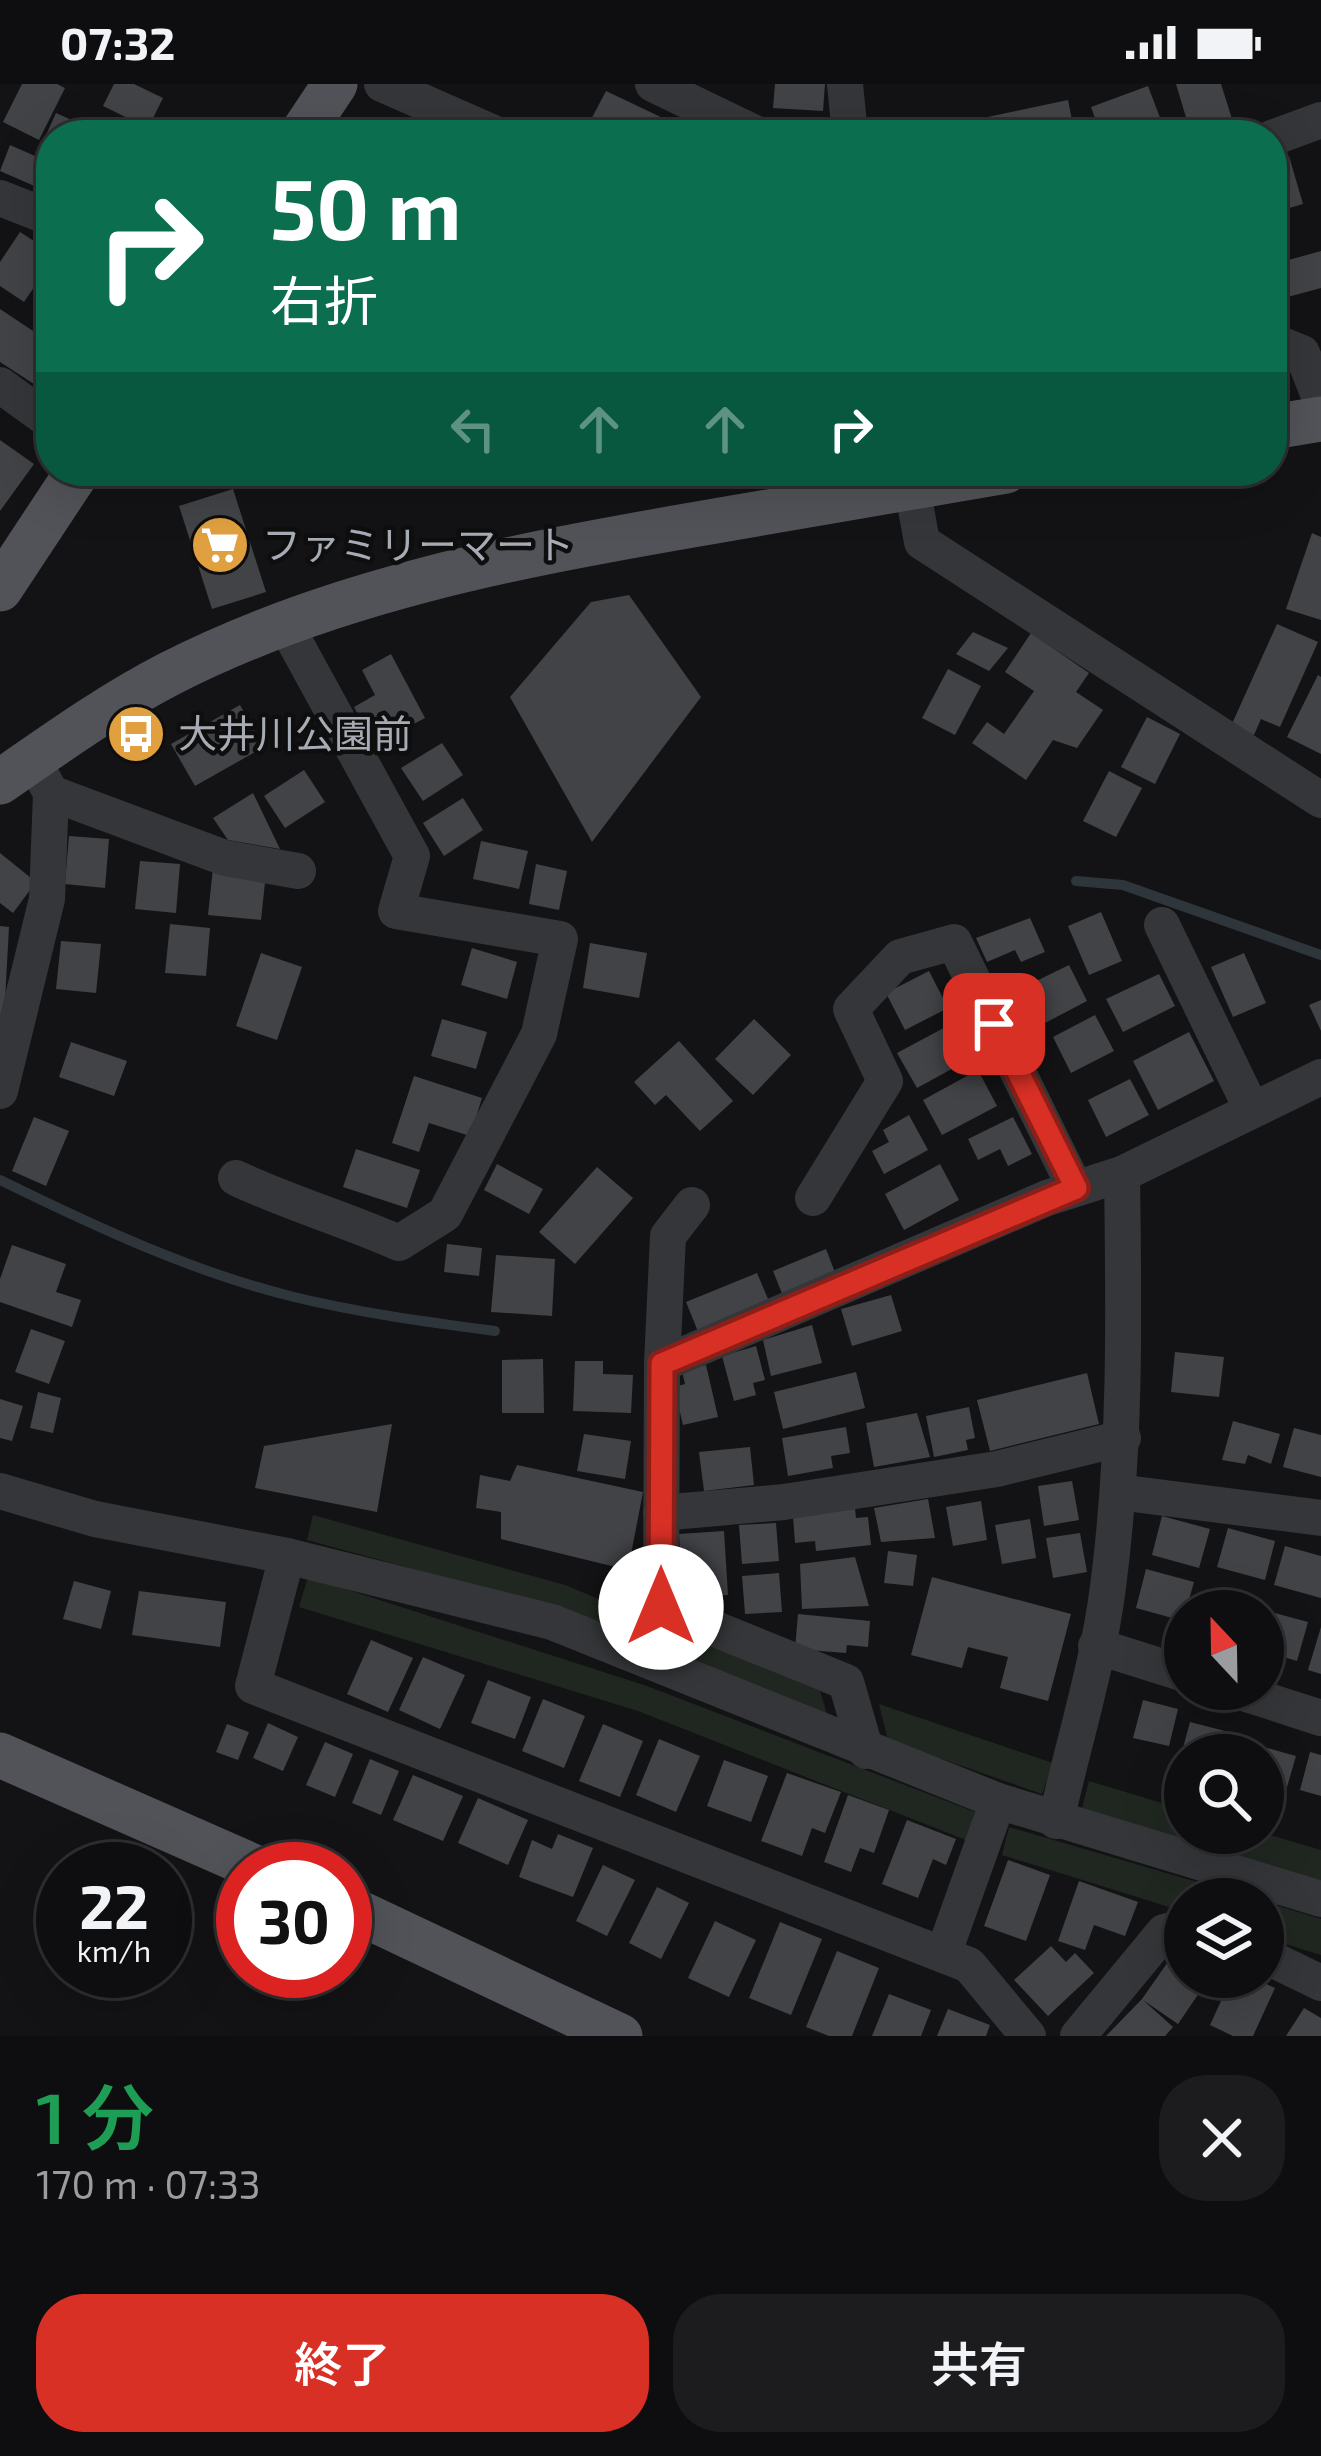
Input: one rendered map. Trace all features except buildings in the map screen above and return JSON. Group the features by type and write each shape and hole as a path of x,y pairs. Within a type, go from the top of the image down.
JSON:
{"main road":[{"path":"311,120 335,84"},
{"path":"1287,424 1321,418"},
{"path":"0,590 69,486"},
{"path":"28,778 118,701 284,624 376,593 553,549 881,486"},
{"path":"0,1756 216,1850"},
{"path":"372,1919 620,2036"}],"street":[{"path":"382,84 464,120"},
{"path":"653,84 728,120"},
{"path":"845,84 849,120"},
{"path":"1287,132 1321,120"},
{"path":"0,198 36,212"},
{"path":"1287,343 1301,353 1321,401"},
{"path":"0,385 36,411"},
{"path":"892,486 922,542 1321,800"},
{"path":"236,1178 399,1243 445,1214 539,1034 560,939 396,911 412,856 284,624"},
{"path":"28,778 225,858 298,871"},
{"path":"0,1091 47,898 28,778"},
{"path":"1162,925 1252,1111"},
{"path":"813,1198 885,1081 851,1009 901,957 954,942 1076,1188"},
{"path":"662,1364 1076,1188 1122,1174 1321,1077"},
{"path":"1056,1821 1107,1593 1124,1438 1122,1174"},
{"path":"692,1205 668,1236 661,1607 847,1682 866,1750"},
{"path":"661,1513 784,1502 997,1469 1124,1438"},
{"path":"0,1491 95,1520 287,1556 552,1622 998,1801 1321,1899"},
{"path":"1118,1492 1321,1518"},
{"path":"287,1556 253,1686 969,1966 1028,2036"},
{"path":"1096,1646 1164,1667"},
{"path":"1284,1706 1321,1718"},
{"path":"943,1955 998,1801"},
{"path":"1078,2036 1164,1932"},
{"path":"1284,1965 1321,1983"}],"shaded area":[{"path":"313,1515 565,1585 820,1691 829,1721 560,1609 307,1540"},
{"path":"308,1577 647,1686 975,1812 966,1840 638,1711 299,1607"},
{"path":"879,1704 1053,1763 1042,1794 888,1740"},
{"path":"1089,1781 1164,1804 1164,1837 1081,1812"},
{"path":"1009,1827 1183,1878 1164,1878 1164,1905 1002,1855"},
{"path":"1284,1839 1321,1850 1321,1883 1223,1854 1284,1854"},
{"path":"1284,1908 1321,1919 1321,1955 1284,1944"}],"waterway":[{"path":"1076,881 1123,885 1321,955"},
{"path":"0,1180 144,1246 256,1287 344,1308 495,1331"}],"place":[{"name":"ファミリーマート","path":"220,545"},
{"name":"大井川公園前","path":"136,734"}],"route":[{"path":"661,1607 662,1364 1076,1188 994,1024"}]}
